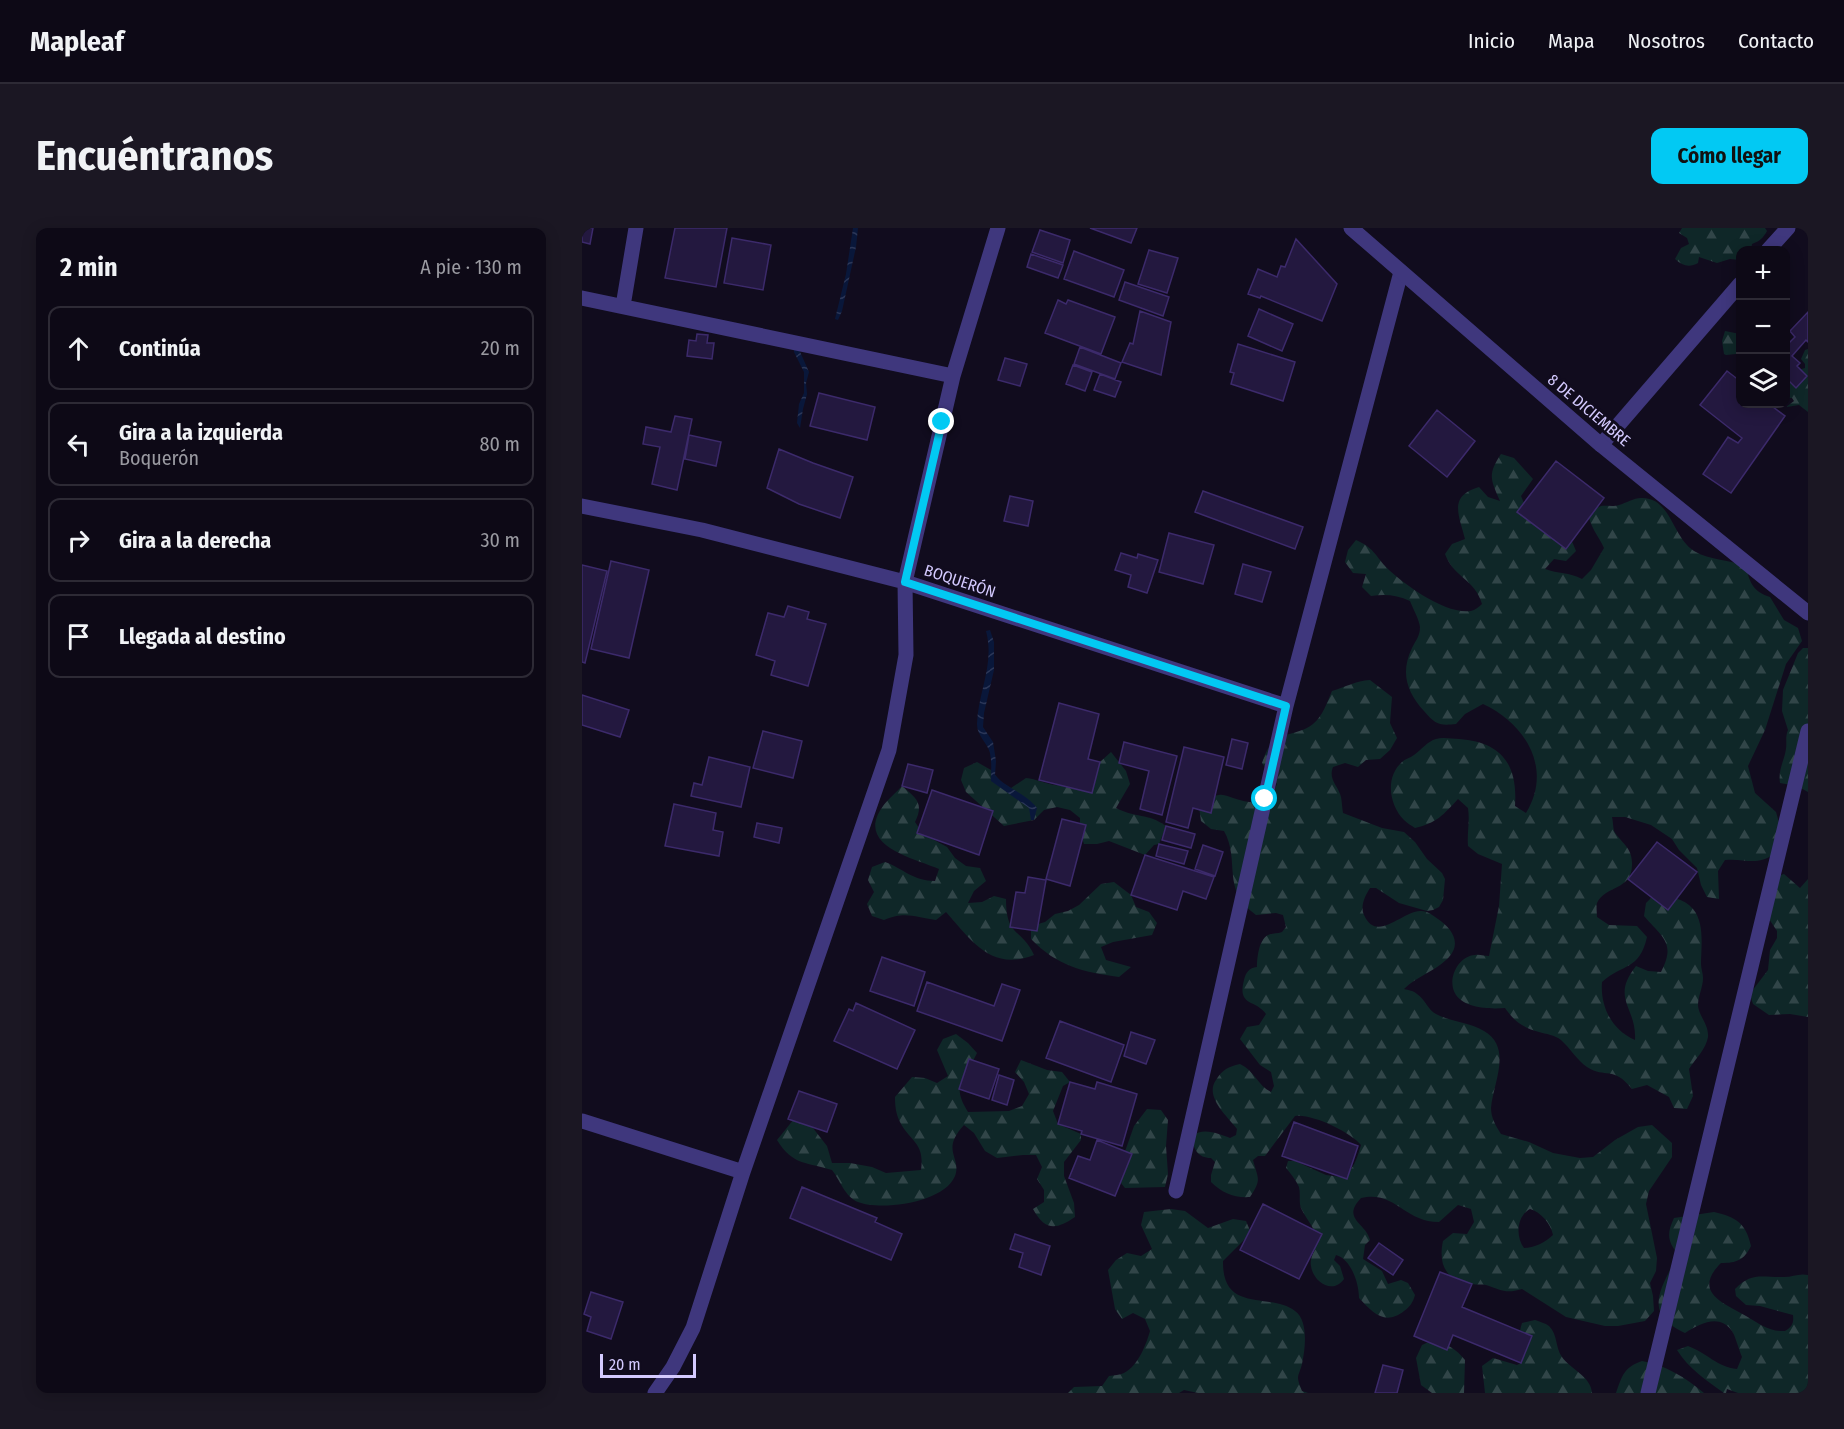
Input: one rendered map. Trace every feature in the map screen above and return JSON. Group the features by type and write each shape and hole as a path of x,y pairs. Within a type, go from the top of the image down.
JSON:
{"street":[{"path":"623,306 636,228"},
{"path":"655,1393 673,1367 693,1328 743,1172 889,750 906,655 905,582 953,376 998,228"},
{"name":"8 DE DICIEMBRE","path":"1351,228 1601,445 1808,613"},
{"path":"1772,246 1788,228"},
{"path":"1176,1191 1286,706 1401,272"},
{"path":"1601,445 1736,289"},
{"path":"582,298 953,376"},
{"name":"BOQUERÓN","path":"582,506 702,530 905,582 1286,706"},
{"path":"1647,1393 1808,731"},
{"path":"582,1120 743,1172"}],"green space":[{"path":"1682,228 1765,228 1767,231 1752,246 1736,246 1736,260 1717,263 1699,257 1698,263 1689,266 1675,259 1681,248 1689,244 1687,238 1679,233"},
{"path":"1725,331 1736,333 1736,354 1724,354 1722,341"},
{"path":"1808,349 1808,412 1799,405 1790,406 1794,401 1790,398 1790,373 1805,368 1801,359 1805,350"},
{"path":"1501,454 1514,458 1533,479 1521,496 1526,508 1571,539 1576,551 1566,561 1554,559 1545,569 1582,579 1591,570 1604,548 1592,527 1588,513 1601,506 1617,506 1638,498 1651,499 1665,511 1681,537 1694,551 1707,557 1746,567 1754,586 1760,593 1770,597 1784,620 1798,628 1802,641 1786,664 1765,730 1748,766 1755,793 1776,812 1780,826 1776,853 1756,861 1725,860 1718,871 1719,899 1707,897 1697,868 1679,850 1672,839 1651,825 1625,817 1612,817 1614,831 1632,858 1631,872 1628,879 1601,897 1597,903 1597,917 1609,925 1637,926 1647,937 1640,956 1635,961 1602,982 1605,1009 1614,1024 1627,1036 1635,1040 1635,1029 1625,995 1629,977 1636,966 1648,971 1661,972 1667,954 1667,947 1662,936 1644,916 1646,903 1655,894 1676,898 1693,909 1699,921 1702,936 1703,978 1698,1006 1708,1037 1703,1049 1689,1069 1693,1096 1687,1109 1674,1108 1669,1097 1647,1085 1632,1089 1620,1077 1587,1067 1561,1040 1524,1026 1515,1020 1505,1008 1472,1006 1460,1000 1452,983 1455,970 1469,956 1489,956 1499,906 1502,864 1478,854 1468,846 1468,808 1458,799 1439,818 1415,828 1399,814 1392,799 1391,783 1397,768 1430,742 1442,738 1474,741 1496,750 1510,767 1515,791 1515,806 1526,813 1534,797 1537,780 1536,764 1523,736 1512,723 1483,704 1465,714 1456,724 1445,725 1431,719 1418,704 1407,682 1406,674 1408,657 1419,635 1420,627 1410,601 1391,595 1371,596 1362,587 1366,574 1353,573 1345,562 1348,550 1356,540 1370,549 1394,574 1426,597 1461,611 1471,611 1477,608 1482,604 1475,589 1454,568 1445,554 1452,544 1465,539 1458,507 1463,496 1479,487 1488,497 1500,501 1494,488 1492,473"},
{"path":"1803,648 1808,648 1808,792 1797,786 1780,783 1780,770 1788,730 1782,711 1783,690 1798,653"},
{"path":"1370,680 1392,697 1390,723 1397,738 1390,750 1380,759 1366,760 1358,767 1345,763 1333,767 1332,775 1340,793 1343,813 1382,828 1404,832 1445,879 1443,900 1439,907 1433,910 1427,911 1399,903 1376,888 1370,888 1363,905 1364,915 1369,923 1383,926 1421,911 1430,913 1452,932 1454,949 1446,960 1404,989 1416,993 1436,1014 1478,1028 1493,1038 1498,1047 1499,1066 1491,1112 1501,1134 1529,1142 1553,1153 1580,1158 1593,1157 1615,1140 1638,1127 1652,1125 1672,1143 1672,1157 1649,1191 1646,1204 1657,1258 1656,1271 1650,1283 1654,1311 1645,1321 1605,1326 1566,1317 1522,1289 1504,1291 1456,1279 1450,1275 1443,1264 1443,1241 1453,1233 1467,1234 1474,1222 1471,1209 1458,1205 1439,1222 1427,1221 1383,1198 1361,1198 1353,1211 1356,1220 1368,1234 1370,1240 1365,1245 1363,1259 1382,1271 1388,1284 1401,1280 1408,1283 1415,1295 1410,1306 1397,1315 1380,1316 1359,1298 1353,1272 1341,1257 1336,1255 1334,1260 1340,1266 1344,1279 1340,1284 1329,1286 1315,1277 1311,1263 1317,1243 1316,1235 1301,1207 1299,1187 1286,1168 1288,1161 1295,1161 1326,1175 1341,1177 1352,1168 1356,1159 1361,1145 1356,1140 1340,1129 1320,1120 1295,1116 1265,1156 1258,1156 1253,1160 1258,1179 1250,1197 1234,1196 1215,1186 1211,1182 1211,1175 1215,1162 1195,1149 1192,1136 1197,1133 1211,1132 1230,1138 1236,1135 1237,1129 1215,1100 1213,1093 1216,1080 1229,1067 1240,1064 1271,1092 1274,1086 1271,1072 1260,1065 1240,1039 1247,1027 1259,1025 1266,1014 1245,999 1243,989 1247,973 1257,967 1262,940 1268,935 1282,932 1286,927 1283,915 1276,913 1256,915 1245,905 1235,885 1229,842 1224,831 1211,829 1201,821 1199,807 1219,795 1254,802 1265,800 1277,784 1262,763 1266,751 1272,744 1277,739 1313,724 1322,713 1332,691","holes":["1530,1209 1545,1219 1553,1235 1540,1244 1524,1248 1519,1238 1519,1227 1522,1216"]},
{"path":"1111,752 1126,771 1130,784 1116,808 1153,819 1166,826 1159,844 1154,845 1145,855 1109,841 1084,844 1080,832 1080,818 1070,810 1057,807 1044,810 1034,820 1004,826 966,792 961,780 964,768 977,762 991,770 1001,782 1011,788 1026,778 1054,785 1064,785 1096,775 1100,762"},
{"path":"902,786 918,802 919,810 915,822 923,834 947,847 955,858 966,866 980,868 986,881 974,891 968,903 982,902 994,896 1006,899 1012,927 1025,940 1034,955 1019,959 994,956 973,942 946,912 936,920 904,915 884,920 872,916 867,904 874,892 868,880 872,867 885,862 915,877 935,881 939,869 891,848 881,841 876,831 876,820 883,806"},
{"path":"1784,874 1800,888 1808,879 1808,1017 1790,1014 1769,1015 1753,1004 1751,998 1752,991 1768,970 1770,950 1777,938 1777,931 1769,919 1774,877"},
{"path":"1114,882 1131,895 1136,907 1149,912 1157,923 1152,935 1113,942 1101,947 1106,960 1131,967 1119,977 1082,970 1061,962 1031,939 1031,926 1045,922 1055,914 1079,905 1101,884"},
{"path":"956,1034 977,1053 961,1081 960,1094 968,1112 1009,1111 1022,1106 1029,1094 1024,1082 1015,1072 1021,1060 1047,1070 1062,1072 1070,1082 1063,1086 1053,1111 1058,1124 1081,1134 1081,1140 1064,1162 1064,1176 1074,1203 1075,1217 1057,1226 1047,1225 1042,1221 1033,1209 1044,1202 1044,1190 1037,1179 1042,1167 1036,1155 997,1158 985,1151 974,1133 964,1125 953,1141 956,1169 955,1176 949,1185 926,1198 896,1205 868,1205 853,1200 832,1170 795,1159 777,1140 794,1119 809,1123 827,1146 832,1163 872,1167 886,1173 921,1170 922,1161 919,1148 900,1122 895,1097 912,1077 925,1078 937,1083 948,1076 937,1050 943,1039"},
{"path":"1147,1109 1161,1110 1168,1120 1166,1146 1168,1174 1165,1187 1125,1188 1116,1177 1134,1126"},
{"path":"1171,1209 1185,1211 1208,1228 1233,1219 1246,1221 1251,1233 1223,1261 1225,1278 1230,1288 1239,1295 1285,1306 1299,1316 1304,1328 1305,1344 1298,1380 1302,1391 1308,1393 1198,1393 1184,1390 1179,1393 1068,1393 1074,1387 1102,1386 1109,1376 1122,1374 1129,1370 1141,1355 1150,1331 1145,1319 1133,1313 1122,1319 1115,1309 1108,1270 1116,1260 1127,1253 1141,1256 1152,1249 1141,1225 1144,1212"},
{"path":"1714,1212 1739,1222 1751,1246 1743,1258 1721,1263 1713,1273 1709,1282 1710,1289 1720,1301 1765,1327 1785,1331 1792,1325 1793,1315 1760,1306 1746,1305 1736,1296 1735,1289 1752,1278 1808,1275 1808,1393 1738,1393 1727,1389 1724,1393 1692,1369 1677,1350 1688,1346 1724,1366 1737,1369 1742,1357 1733,1333 1721,1322 1709,1322 1685,1333 1671,1325 1663,1317 1659,1308 1662,1288 1678,1254 1669,1237 1674,1218"},
{"path":"1535,1320 1552,1330 1562,1357 1584,1377 1592,1393 1485,1393 1482,1366 1493,1358 1517,1365 1521,1363 1519,1338 1522,1323"},
{"path":"1433,1340 1451,1347 1465,1360 1464,1393 1432,1393 1421,1385 1416,1358 1422,1345"},
{"path":"1642,1361 1675,1373 1704,1393 1616,1393 1625,1373 1631,1366"}],"water":[{"path":"853,228 858,228 856,247 838,320 835,319 846,274"},
{"path":"794,345 797,345 809,372 800,428 797,423 799,404 804,393 804,372 794,352"},
{"path":"990,630 994,642 994,670 983,727 993,742 996,761 995,775 1033,803 1037,808 1034,820 1031,820 1029,808 991,781 990,753 977,728 989,655 986,631"}],"building":[{"path":"582,228 593,228 590,244 582,242"},
{"path":"675,228 727,228 716,287 665,278"},
{"path":"1090,228 1137,228 1131,243"},
{"path":"1040,230 1070,240 1063,263 1032,252"},
{"path":"732,238 771,245 763,290 724,283"},
{"path":"1296,239 1337,284 1322,321 1261,296 1260,298 1248,294 1258,269 1277,277 1281,266 1285,267"},
{"path":"1149,250 1178,258 1167,293 1138,284"},
{"path":"1074,251 1124,270 1114,297 1064,279"},
{"path":"1031,254 1063,265 1058,278 1027,267"},
{"path":"1125,282 1169,297 1163,316 1119,300"},
{"path":"1058,300 1066,304 1068,300 1115,317 1101,354 1045,333"},
{"path":"1259,309 1293,324 1282,351 1248,336"},
{"path":"1140,311 1171,322 1161,375 1122,362 1130,343 1133,344"},
{"path":"1808,312 1808,342 1806,340 1792,356 1800,363 1797,366 1807,376 1796,388 1790,382 1790,342 1795,337 1790,331"},
{"path":"697,334 708,335 707,343 714,343 712,359 687,356 689,340 696,341"},
{"path":"1238,344 1295,362 1283,401 1231,384 1234,373 1230,372"},
{"path":"1080,347 1121,363 1115,379 1074,364"},
{"path":"1005,358 1027,364 1020,386 998,380"},
{"path":"1073,365 1092,372 1085,391 1066,384"},
{"path":"1727,371 1736,378 1736,408 1774,408 1785,416 1731,493 1703,474 1728,437 1738,443 1742,438 1700,405"},
{"path":"1100,374 1121,382 1115,397 1094,390"},
{"path":"819,393 875,407 867,440 810,426"},
{"path":"1437,410 1475,441 1447,477 1409,446"},
{"path":"675,416 692,419 677,490 652,484 660,447 643,444 646,427 671,432"},
{"path":"689,435 721,442 716,466 685,459"},
{"path":"779,449 853,477 840,518 799,504 767,488"},
{"path":"1556,461 1604,498 1566,549 1517,512"},
{"path":"1203,491 1303,527 1295,549 1195,512"},
{"path":"1010,496 1033,501 1028,526 1004,521"},
{"path":"1169,533 1214,545 1203,584 1159,572"},
{"path":"1121,553 1137,558 1138,554 1158,560 1147,593 1128,587 1131,575 1115,570"},
{"path":"611,561 649,570 629,658 591,649"},
{"path":"1243,564 1271,572 1262,602 1235,594"},
{"path":"582,565 607,571 585,663 582,662"},
{"path":"788,606 809,612 807,619 826,624 808,686 771,675 775,661 756,655 768,613 784,617"},
{"path":"582,695 629,710 620,737 582,725"},
{"path":"1059,703 1099,714 1088,759 1100,762 1092,793 1039,780"},
{"path":"763,731 802,741 793,778 753,768"},
{"path":"1232,739 1248,743 1242,769 1226,765"},
{"path":"1124,742 1177,756 1162,815 1140,809 1149,771 1119,763"},
{"path":"1184,747 1224,757 1211,813 1193,808 1188,828 1166,822"},
{"path":"709,757 750,767 741,807 691,796 694,783 702,785"},
{"path":"908,764 933,770 927,793 902,786"},
{"path":"932,790 993,811 979,855 917,833"},
{"path":"674,804 716,813 713,830 723,832 719,856 665,846"},
{"path":"1062,819 1086,825 1070,886 1046,879"},
{"path":"757,823 782,828 779,843 754,837"},
{"path":"1166,826 1195,834 1191,848 1162,840"},
{"path":"1657,842 1697,872 1668,910 1628,879"},
{"path":"1159,844 1188,851 1184,864 1156,856"},
{"path":"1203,845 1223,852 1215,876 1195,869"},
{"path":"1145,855 1214,877 1206,899 1183,891 1177,910 1131,895"},
{"path":"1028,877 1046,880 1037,931 1010,927 1016,892 1025,893"},
{"path":"882,957 925,972 914,1006 870,991"},
{"path":"927,982 994,1006 1002,984 1020,990 1002,1041 917,1011"},
{"path":"856,1003 915,1030 897,1069 834,1041 849,1009 853,1011"},
{"path":"1060,1021 1124,1045 1111,1082 1046,1058"},
{"path":"1131,1032 1155,1040 1146,1064 1124,1056"},
{"path":"969,1059 999,1069 989,1099 959,1089"},
{"path":"999,1075 1014,1080 1007,1105 992,1100"},
{"path":"1070,1082 1095,1089 1097,1082 1137,1094 1122,1146 1081,1134 1082,1131 1058,1124"},
{"path":"799,1091 837,1104 827,1132 788,1119"},
{"path":"1294,1122 1358,1146 1347,1179 1282,1156"},
{"path":"1097,1140 1132,1154 1115,1196 1069,1178 1078,1156 1090,1160"},
{"path":"802,1187 877,1218 875,1222 902,1234 891,1260 790,1218"},
{"path":"1263,1204 1322,1234 1299,1279 1240,1250"},
{"path":"1015,1234 1050,1246 1041,1275 1019,1267 1023,1253 1010,1249"},
{"path":"1379,1243 1403,1260 1393,1275 1368,1258"},
{"path":"1440,1272 1472,1284 1462,1307 1532,1336 1521,1363 1453,1335 1447,1350 1414,1336"},
{"path":"591,1292 623,1302 611,1339 587,1331 591,1317 584,1314"},
{"path":"1383,1365 1403,1370 1397,1393 1375,1393"}],"route":[{"path":"942,422 905,582 1286,706 1265,799"}]}
